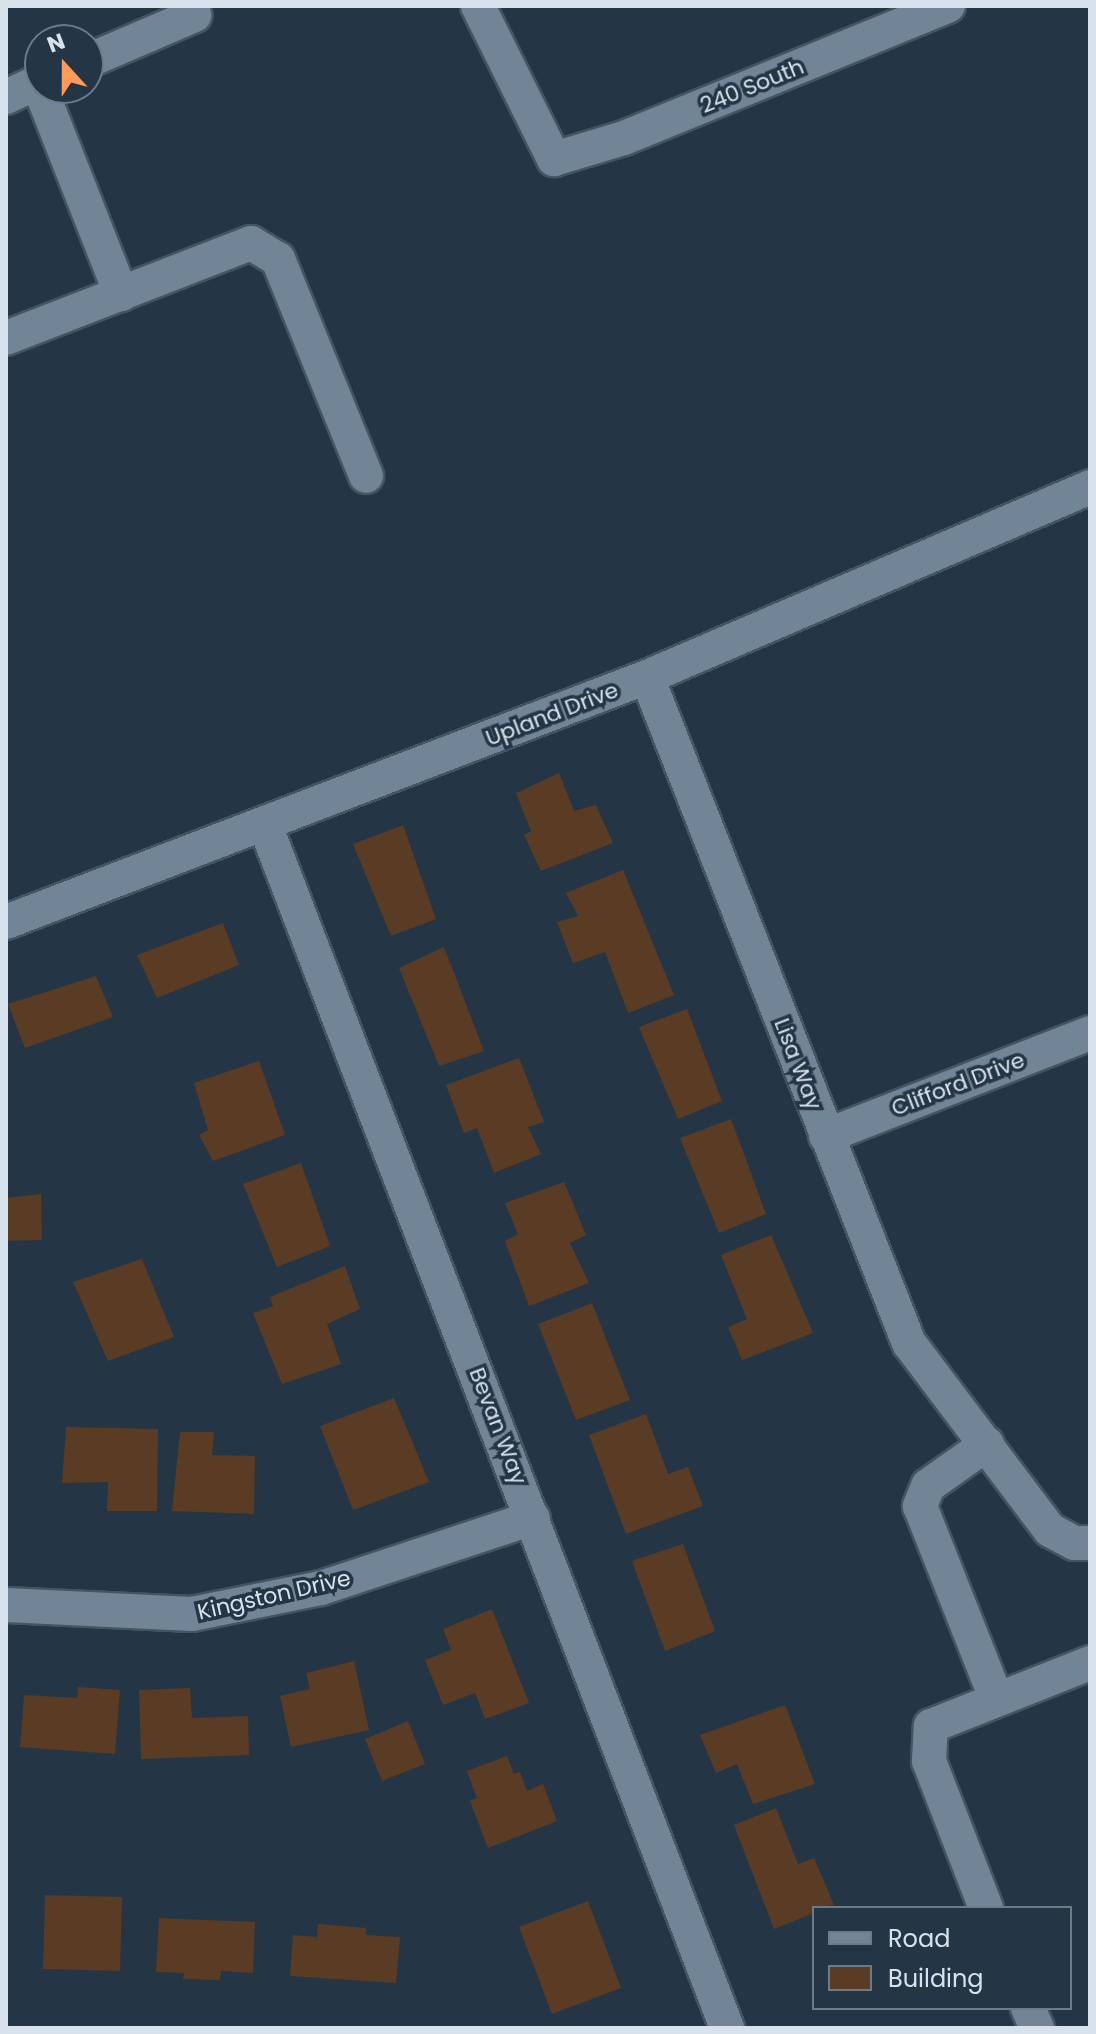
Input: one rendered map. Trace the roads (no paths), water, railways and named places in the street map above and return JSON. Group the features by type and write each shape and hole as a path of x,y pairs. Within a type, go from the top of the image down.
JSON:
{"street":[{"name":"240 South","path":"478,6 554,159 624,138 948,6"},
{"path":"104,54 195,15"},
{"path":"48,104 121,294"},
{"path":"6,338 251,243 278,259 366,476"},
{"name":"Upland Drive","path":"6,922 647,677 1090,487"},
{"name":"Lisa Way","path":"647,677 909,1343 1050,1530 1074,1543 1090,1543"},
{"name":"Bevan Way","path":"265,825 727,2028"},
{"name":"Clifford Drive","path":"826,1136 1090,1033"},
{"path":"982,1439 928,1486 920,1506 996,1698"},
{"name":"Kingston Drive","path":"6,1605 192,1614 321,1588 533,1518"},
{"path":"985,1906 929,1761 931,1726 1090,1663"}]}
